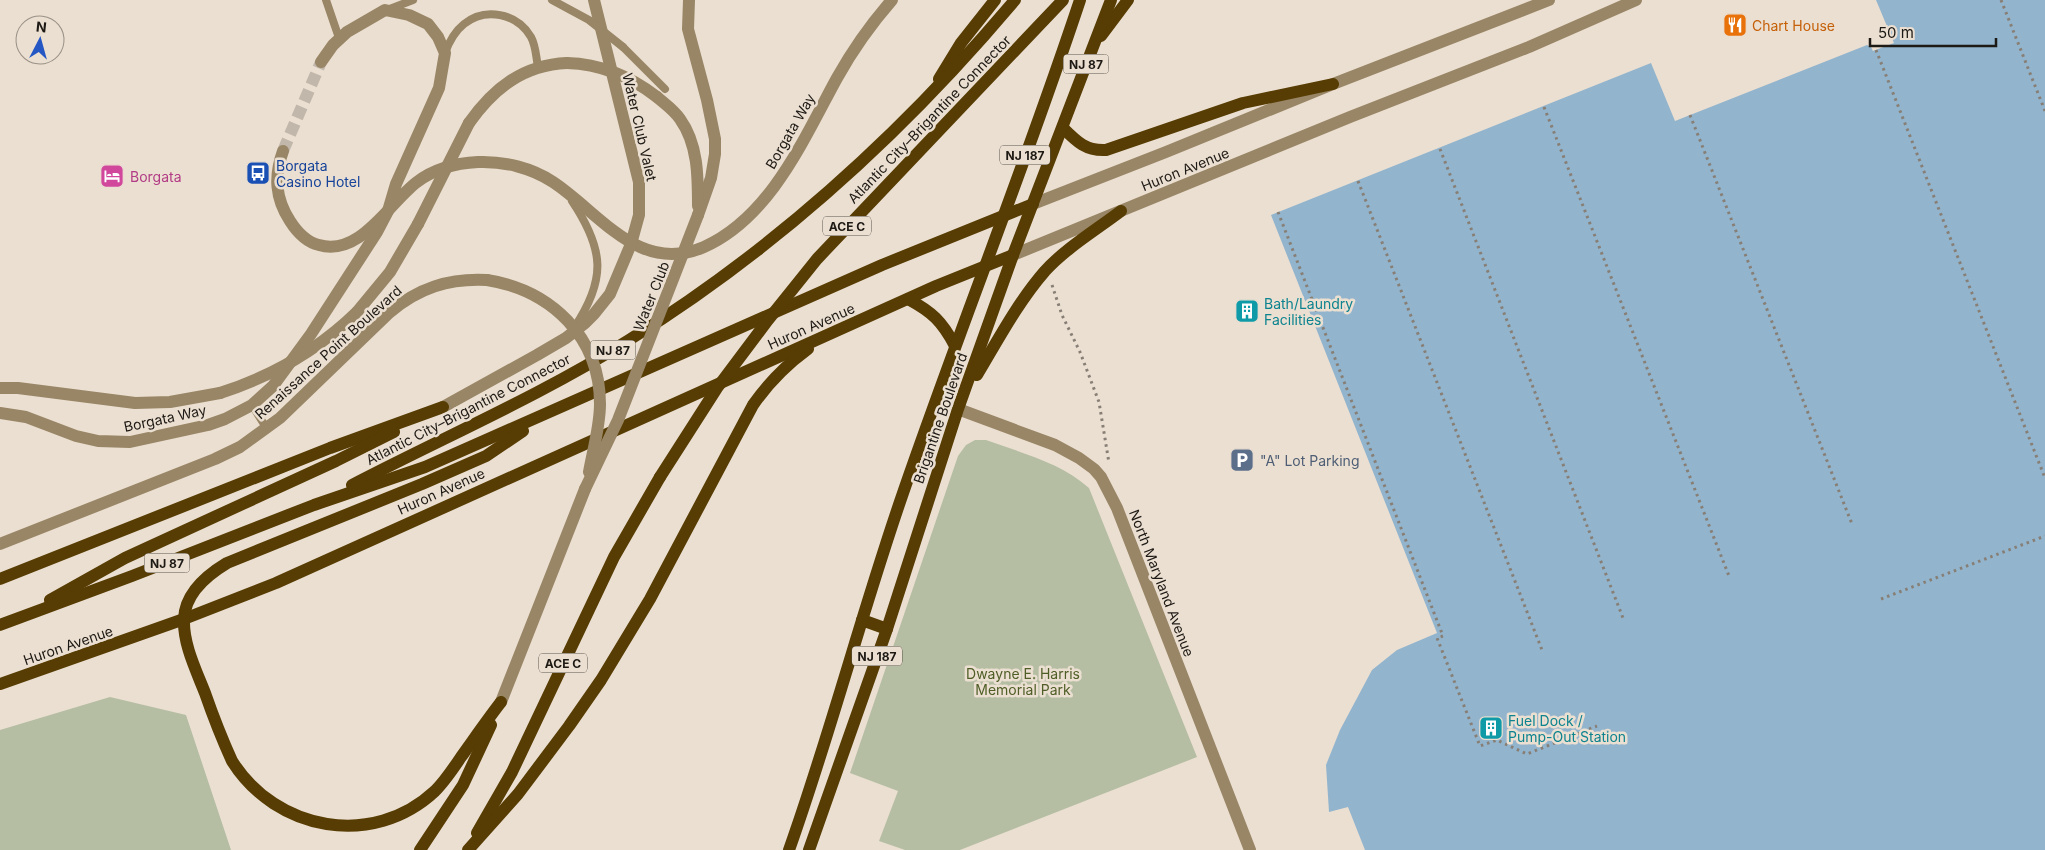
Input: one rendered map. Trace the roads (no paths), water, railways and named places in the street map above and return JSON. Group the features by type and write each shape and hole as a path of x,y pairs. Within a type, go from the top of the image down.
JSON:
{"main road":[{"path":"925,102 961,43 995,0"},
{"name":"Atlantic City–Brigantine Connector","path":"314,505 416,452 519,402 629,340 749,258 836,186 925,102 969,55 1015,0"},
{"name":"Atlantic City–Brigantine Connector","path":"467,850 512,772 602,580 660,477 717,388 817,259 1063,0"},
{"name":"Brigantine Boulevard","path":"789,850 824,746 902,495 1080,0"},
{"name":"Brigantine Boulevard","path":"809,850 887,629 958,409 1014,255 1111,0"},
{"path":"1091,50 1128,0"},
{"path":"1063,128 1082,146 1098,151 1106,150 1243,102 1333,84"},
{"name":"Huron Avenue","path":"0,625 314,505 424,467 882,265 1034,204"},
{"path":"964,396 1017,310 1046,270 1066,252 1121,211"},
{"name":"Huron Avenue","path":"0,684 184,619 276,582 788,352 1014,255"},
{"path":"908,299 933,314 947,331 955,346"},
{"path":"467,850 518,794 570,726 601,680 650,599 744,419 762,391 785,366 824,337"},
{"path":"0,579 330,448 443,407"},
{"path":"19,617 125,558 336,462 443,407"},
{"path":"501,702 437,789 410,810 394,818 360,825 327,825 310,821 264,798 241,776 232,761 191,657 184,619 190,598 197,588 205,579 227,563 486,456 554,411"},
{"path":"862,620 887,629"},
{"path":"420,850 463,784 501,702"}],"street":[{"name":"Water Club Valet","path":"443,407 566,338 594,314 610,294 631,244 639,215 639,182 594,0"},
{"path":"683,0 688,29"},
{"name":"Water Club","path":"501,702 585,489 618,420 712,178 715,147 707,100 688,29 689,0"},
{"name":"Borgata Way","path":"283,151 277,168 276,183 282,208 294,228 311,242 326,247 348,243 361,236 406,191 426,175 450,166 488,162 514,165 539,174 564,189 611,230 631,244 664,253 690,251 701,248 720,238 742,221 784,173 808,135 849,59 892,0"},
{"name":"Huron Avenue","path":"1034,204 1549,0"},
{"name":"Huron Avenue","path":"1014,255 1350,117 1529,47 1636,0"},
{"path":"321,62 339,38 356,25 385,10 409,15 428,24 438,37 445,53"},
{"name":"Borgata Way","path":"0,413 26,417 76,436 98,441 130,442 208,425 252,405 273,386 311,334 377,232 388,211 396,184 439,88 445,53"},
{"name":"Borgata Way","path":"0,388 18,388 134,403 170,402 220,393 256,381 292,362 327,339 357,312 390,272 418,224 469,123 486,100 515,77 538,67 567,62 594,65 621,74 661,93 679,118 690,138 698,176 698,215"},
{"name":"Renaissance Point Boulevard","path":"0,544 215,459 240,447 267,429 389,313 408,298 445,282 463,279 487,280 520,288 547,302 569,322 585,346 596,373 600,403 585,489"},
{"name":"North Maryland Avenue","path":"958,409 1054,445 1079,458 1101,477 1116,508 1250,850"}],"lane":[{"path":"326,0 339,38"},
{"path":"385,10 413,0"},
{"path":"552,0 589,20 623,47 661,93"},
{"path":"445,53 453,36 463,24 477,17 500,15 515,21 527,32 534,44 538,67"},
{"path":"564,189 592,234 598,267 592,294 582,315 566,338"},
{"path":"252,405 267,429"}],"water":[{"path":"1876,0 2045,0 2045,850 1365,850 1348,807 1329,812 1326,765 1340,730 1372,670 1397,650 1437,633 1271,215 1651,63 1675,121 1867,45 1873,51 1894,43"}],"tunnel":[{"path":"283,151 321,62"}],"place":[{"name":"Chart House","path":"1735,25"},
{"name":"Borgata Casino Hotel","path":"258,173"},
{"name":"Borgata","path":"112,176"},
{"name":"Bath/Laundry Facilities","path":"1247,311"},
{"name":"\"A\" Lot Parking","path":"1242,460"},
{"name":"Fuel Dock / Pump-Out Station","path":"1491,728"}],"park label":[{"name":"Dwayne E. Harris Memorial Park","path":"1023,682"}]}
